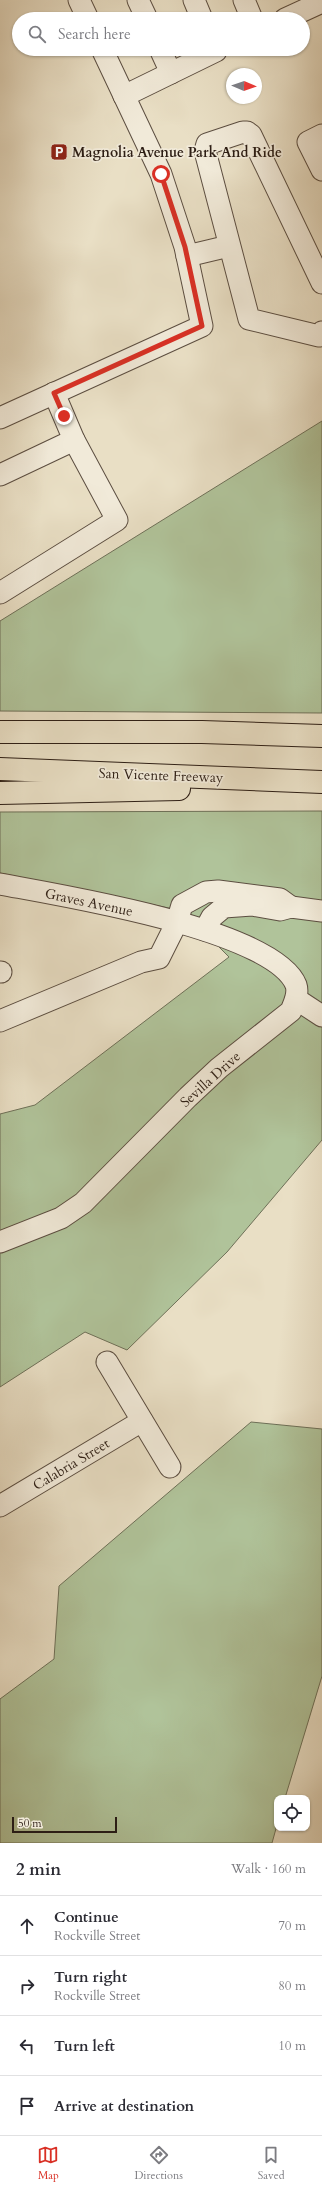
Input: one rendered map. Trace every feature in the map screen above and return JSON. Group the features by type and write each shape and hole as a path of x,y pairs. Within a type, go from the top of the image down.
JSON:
{"highway":[{"path":"0,732 202,732 322,736"},
{"name":"San Vicente Freeway","path":"0,770 322,782"},
{"path":"0,793 322,787"}],"street":[{"path":"79,0 85,12"},
{"path":"138,0 144,12"},
{"path":"194,0 199,12"},
{"path":"244,0 249,12"},
{"path":"300,12 322,2"},
{"path":"0,418 202,326 187,256 161,174 105,56"},
{"path":"163,56 171,72"},
{"path":"124,96 205,56"},
{"path":"322,283 251,135 247,132 207,144 205,147 229,246 249,319 319,336 322,332"},
{"path":"322,135 308,142 322,170"},
{"path":"187,256 229,246"},
{"path":"0,593 117,520 74,440 54,393"},
{"path":"0,475 74,440"},
{"name":"Graves Avenue","path":"0,884 91,901 177,922"},
{"path":"0,1021 141,962 159,958 177,922 182,905 206,892 218,891 267,896 280,899 291,907"},
{"path":"205,930 212,917 224,907 252,905 280,910 291,907 322,911"},
{"path":"177,922 242,943 268,957 288,973 296,986 296,999 322,1016"},
{"name":"Sevilla Drive","path":"0,1242 61,1218 83,1203 188,1097 220,1068 291,1011 296,999"},
{"path":"107,1362 170,1467"},
{"name":"Calabria Street","path":"0,1506 142,1421"}],"green space":[{"path":"322,421 322,713 0,711 0,621"},
{"path":"322,811 322,1140 227,1252 127,1350 85,1332 0,1387 0,1114 35,1105 229,957 183,911 0,873 0,812"},
{"path":"251,1422 322,1429 322,1676 286,1795 274,1795 274,1831 275,1831 272,1843 0,1843 0,1699 54,1659 59,1586"}],"place":[{"name":"Magnolia Avenue Park And Ride","path":"59,152"}],"route":[{"path":"64,416 54,393 202,326 185,247 161,174"}]}
